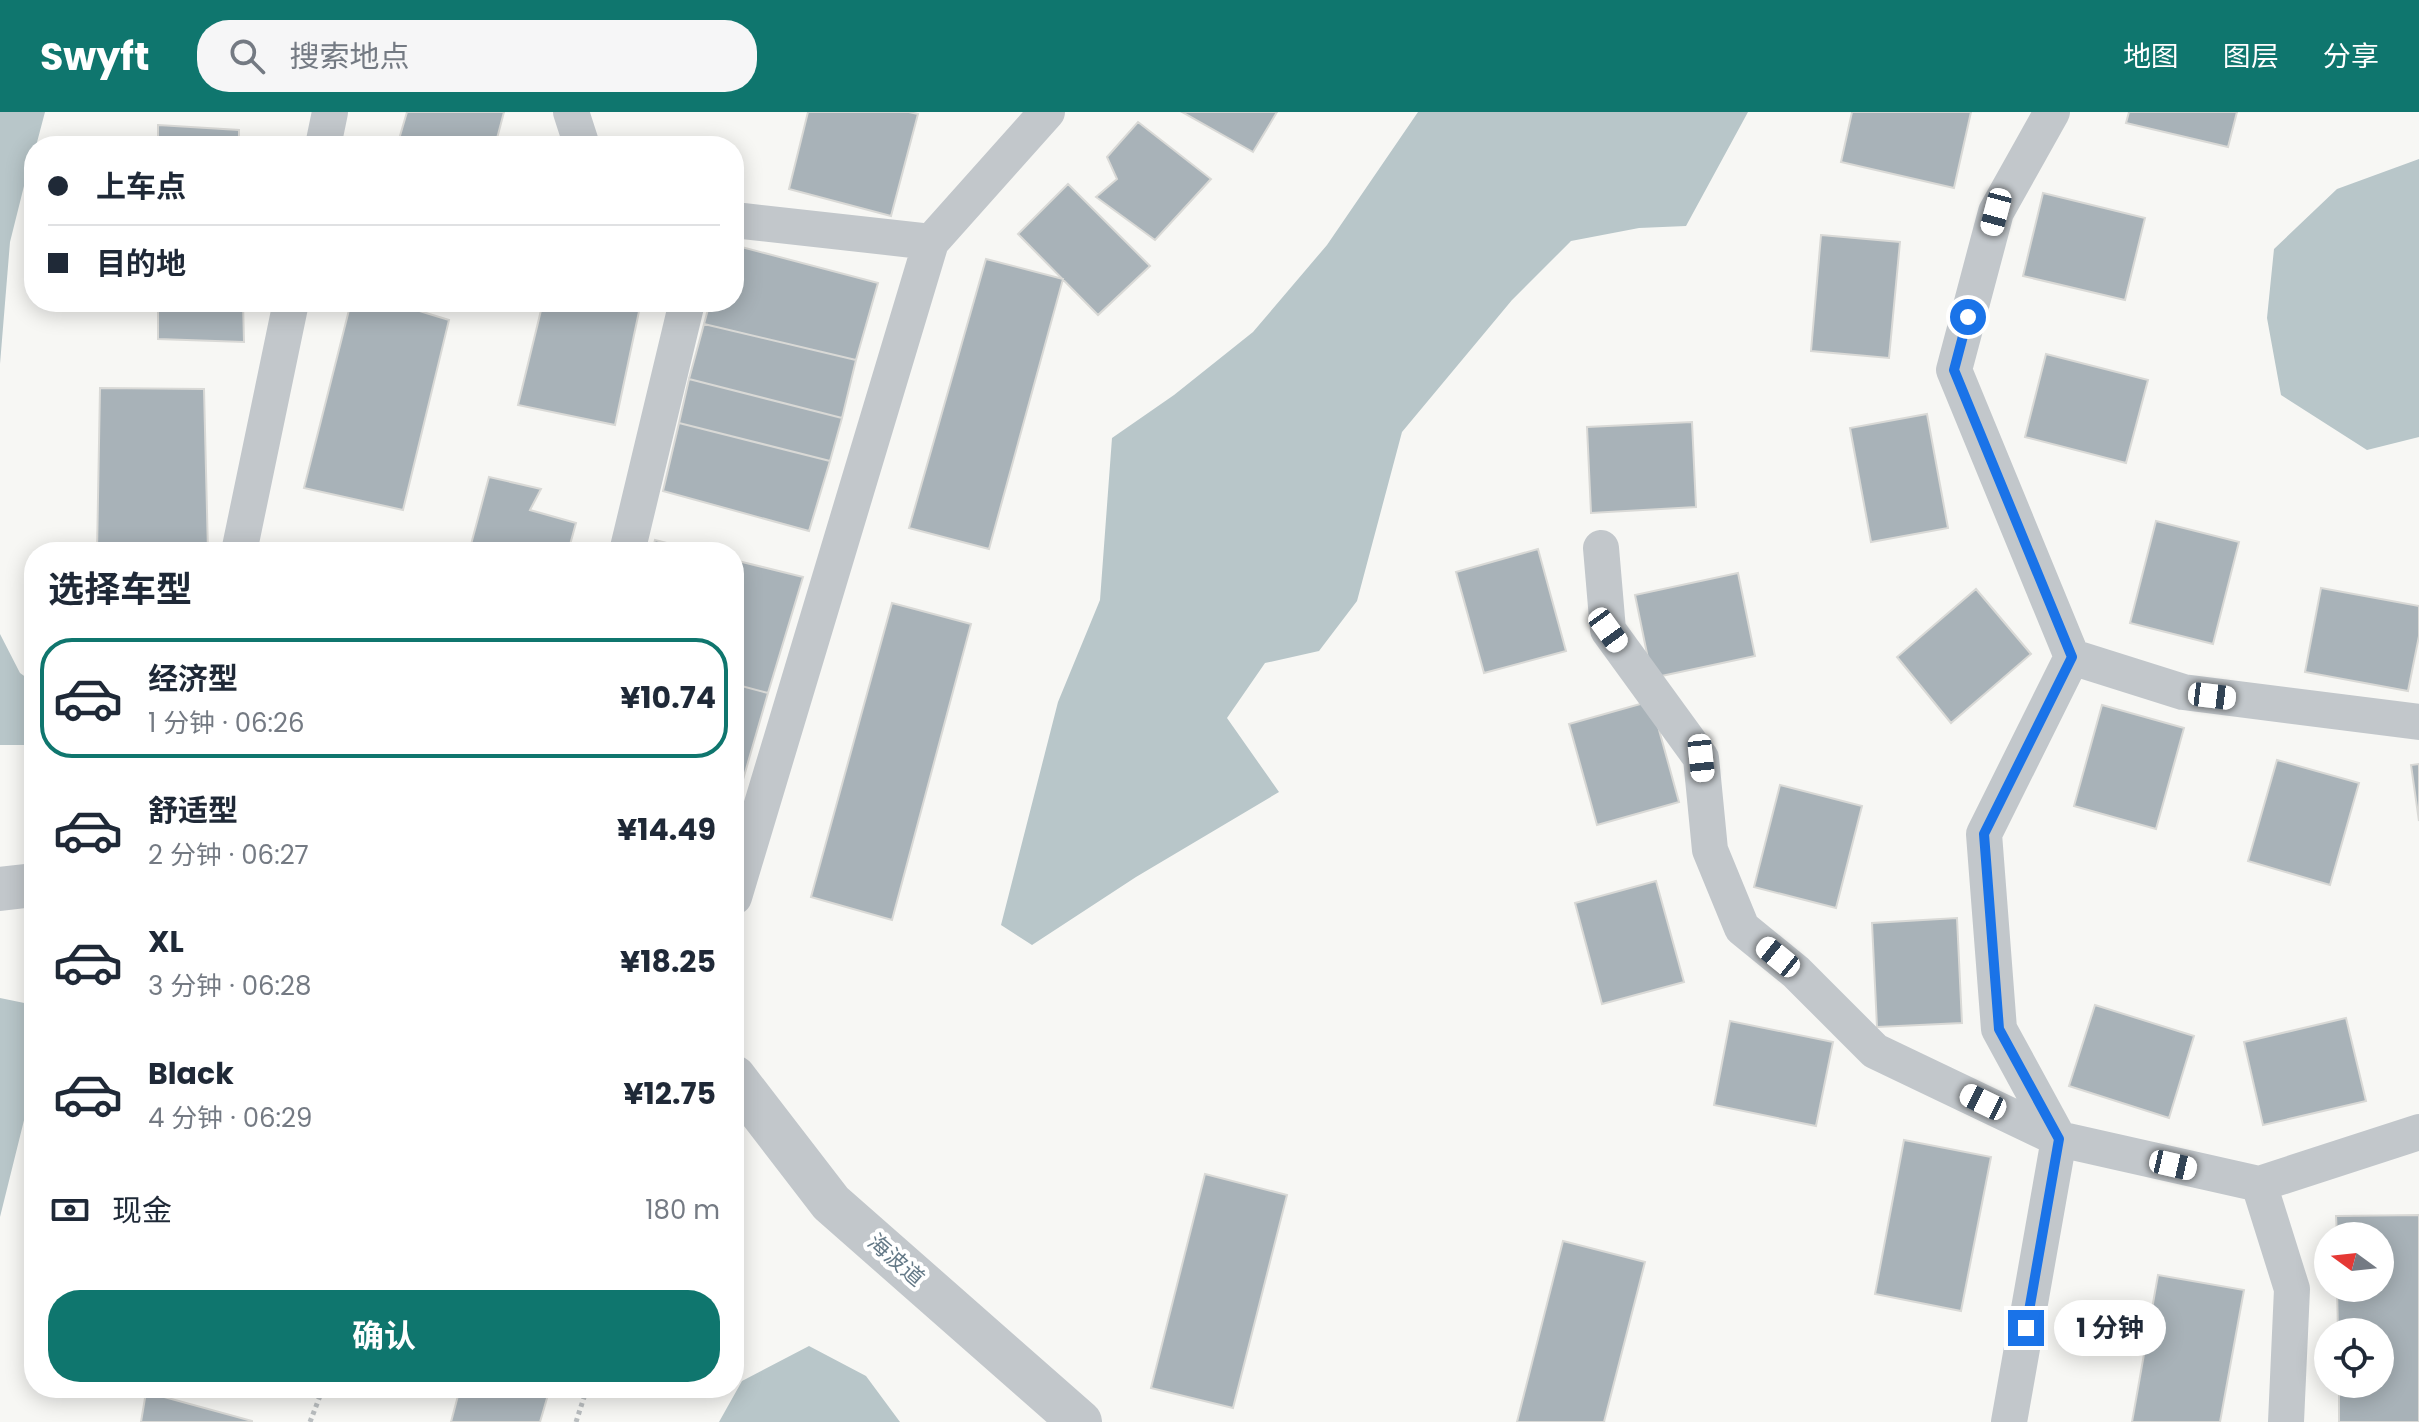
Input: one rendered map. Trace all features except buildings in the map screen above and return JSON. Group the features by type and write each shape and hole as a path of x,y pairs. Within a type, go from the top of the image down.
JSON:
{"street":[{"path":"325,136 330,112"},
{"path":"571,112 579,136"},
{"path":"744,864 931,242 1047,112"},
{"path":"2009,1422 2059,1139 1999,1029 1984,834 2072,657 1954,370 1996,212 2052,112"},
{"path":"744,221 931,242"},
{"path":"241,542 289,312"},
{"path":"629,542 685,312"},
{"path":"1601,548 1608,630 1701,758 1710,850 1742,928 1796,972 1875,1051 2059,1139 2259,1184 2419,1132"},
{"path":"2072,657 2183,692 2419,722"},
{"path":"0,889 24,886"},
{"name":"海波道","path":"744,1090 831,1203 1080,1422"},
{"path":"2259,1184 2292,1289 2286,1422"}],"path":[{"path":"310,1422 319,1398"},
{"path":"576,1422 584,1398"}],"shaded area":[{"path":"0,112 45,112 39,136 24,136 24,186 10,242 0,364"},
{"path":"1418,112 1748,112 1686,226 1639,228 1571,241 1512,300 1402,432 1357,601 1319,651 1265,663 1227,718 1279,792 1136,877 1032,945 1001,925 1058,702 1100,600 1112,438 1174,395 1253,332 1327,245"},
{"path":"2419,159 2419,437 2367,450 2281,395 2267,318 2274,249 2337,189"},
{"path":"0,634 24,676 24,745 0,745"},
{"path":"0,998 24,1003 24,1120 0,1217"},
{"path":"809,1346 866,1376 900,1422 719,1422 732,1398 744,1398 744,1380"}],"route":[{"path":"1968,317 1954,370 2072,657 1984,834 1999,1029 2059,1139 2026,1328"}]}
